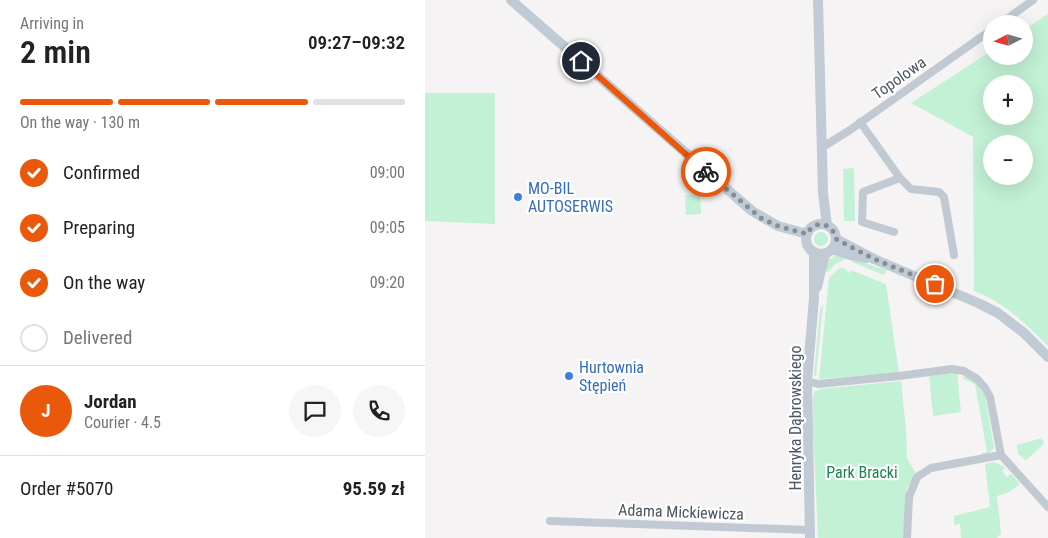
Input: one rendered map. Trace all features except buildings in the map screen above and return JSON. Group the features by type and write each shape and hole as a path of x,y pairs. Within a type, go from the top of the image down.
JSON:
{"street":[{"path":"511,0 752,211 774,224 807,234"},
{"path":"819,0 822,225"},
{"path":"1012,15 1033,0"},
{"name":"Topolowa","path":"821,146 829,144 983,36"},
{"path":"860,122 911,189 939,192 945,197 954,255"},
{"path":"894,232 862,222 863,192 901,178"},
{"path":"815,298 831,247 833,231 822,225 812,227 807,234 807,244 814,252 819,254 831,247"},
{"path":"831,247 850,255 874,259 971,299 998,313 1024,333 1048,357"},
{"path":"814,252 815,298"},
{"name":"Henryka Dąbrowskiego","path":"810,534 807,381 815,298"},
{"path":"807,381 818,384 899,376 952,368 964,371 977,379 990,397 1001,455 1048,507"},
{"path":"907,538 909,497 917,477 931,468 1001,455"},
{"name":"Adama Mickiewicza","path":"550,521 810,534"}],"green space":[{"path":"1048,14 1048,346 1005,307 974,291 973,137 911,103 983,56 983,65 1033,65 1033,24"},
{"path":"425,93 495,93 495,224 425,221"},
{"path":"854,168 855,221 844,221 843,169"},
{"path":"700,194 701,214 686,215 685,195"},
{"path":"821,232 826,234 828,239 826,244 821,246 816,244 814,239 816,234"},
{"path":"837,255 846,257 834,265 828,272 824,271 826,261"},
{"path":"853,259 887,270 884,275 852,262"},
{"path":"838,269 847,270 847,272 850,273 851,270 886,284 899,373 819,379 829,278"},
{"path":"823,305 816,377 814,375 820,309"},
{"path":"957,372 961,412 933,416 929,375"},
{"path":"965,376 976,383 985,396 994,448 987,456 982,457 982,453 987,452 975,384 963,379"},
{"name":"Park Bracki","path":"901,381 907,458 916,474 907,488 905,538 818,538 813,427 813,397 815,391"},
{"path":"1042,438 1044,444 1026,460 1018,454 1017,445"},
{"path":"993,462 1003,466 1005,468 1002,471 1007,477 1011,474 1020,484 1009,492 997,496 1001,533 997,538 961,538 960,524 954,525 954,516 990,507 985,464"}],"way so far":[{"path":"706,172 752,211 769,222 807,234 817,224 827,225 833,231 836,239 874,259 935,284"}],"place":[{"name":"MO-BIL AUTOSERWIS","path":"518,197"},
{"name":"Hurtownia Stępień","path":"569,376"}],"route":[{"path":"581,61 706,172"}]}
